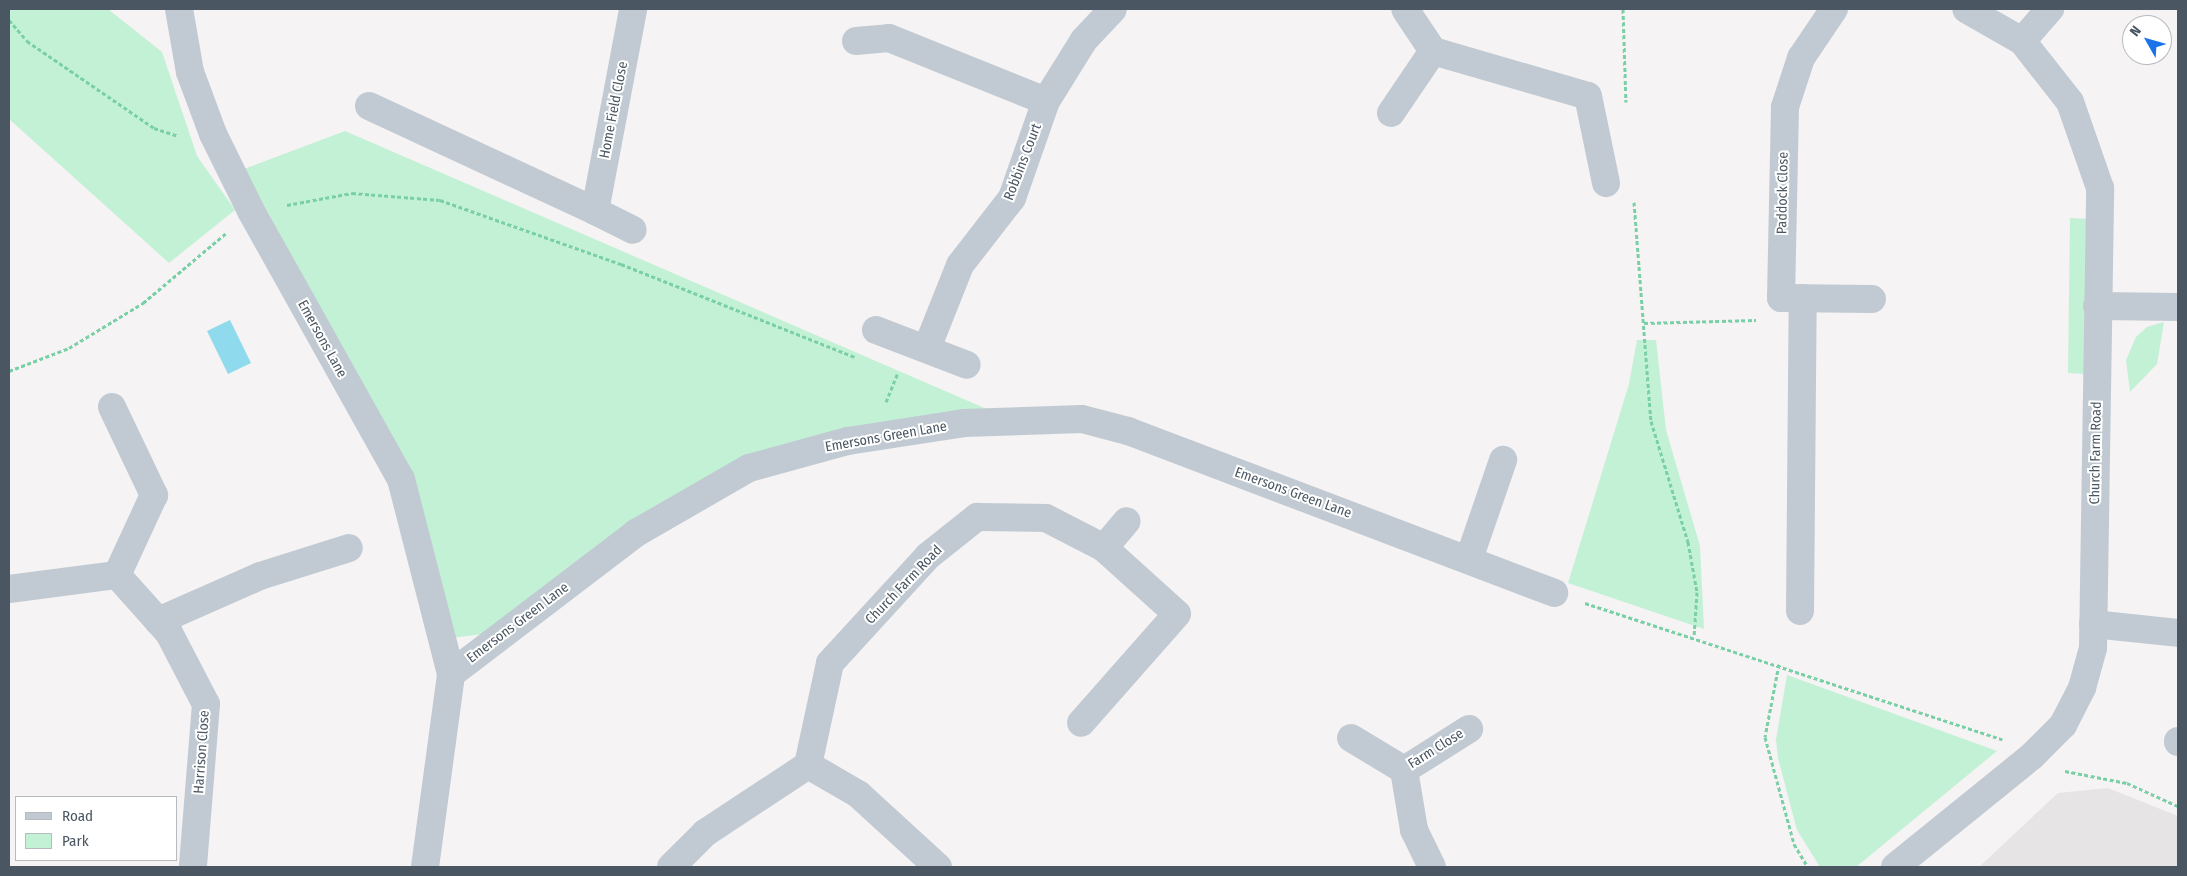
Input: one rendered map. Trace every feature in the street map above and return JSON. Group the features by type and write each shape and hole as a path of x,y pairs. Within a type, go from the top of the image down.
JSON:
{"street":[{"name":"Emersons Lane","path":"179,9 190,72 213,134 251,211 401,479 450,674"},
{"name":"Home Field Close","path":"595,211 633,9"},
{"name":"Robbins Court","path":"919,345 960,265 1012,198 1046,102 1084,40 1113,9"},
{"path":"1406,9 1434,51 1588,96 1606,183"},
{"name":"Paddock Close","path":"1834,9 1801,58 1785,106 1781,298 1804,309 1872,299"},
{"name":"Church Farm Road","path":"1895,867 1926,858 2062,725 2082,688 2093,648 2100,188 2070,102 2022,42 1966,9"},
{"path":"2022,42 2050,9"},
{"path":"856,41 889,38 1046,102"},
{"path":"1391,114 1434,51"},
{"path":"369,106 633,230"},
{"path":"2097,306 2178,307"},
{"path":"1800,611 1804,309"},
{"path":"876,330 967,365"},
{"path":"9,589 117,575 154,495 112,407"},
{"name":"Emersons Green Lane","path":"450,674 636,532 749,468 872,437 964,423 1082,420 1128,431 1469,559 1554,593"},
{"path":"1469,559 1503,460"},
{"name":"Church Farm Road","path":"808,766 830,663 928,556 977,517 1046,518 1104,548 1177,614 1081,723"},
{"path":"1104,548 1127,521"},
{"path":"158,621 260,576 349,548"},
{"name":"Harrison Close","path":"117,575 169,633 206,704 193,867"},
{"path":"2093,624 2177,628"},
{"path":"424,867 450,674"},
{"name":"Farm Close","path":"1404,770 1468,729"},
{"name":"Farm Close","path":"1351,738 1404,770 1414,830 1432,867"},
{"path":"671,867 705,834 808,766 858,794 938,867"}],"path":[{"path":"1623,9 1626,110"},
{"path":"9,20 27,42 154,128 182,137 213,134"},
{"path":"9,370 69,348 143,303 251,211 352,193 440,200 621,264 860,359"},
{"path":"1634,197 1651,421 1688,542 1697,592 1694,637"},
{"path":"1644,323 1804,309"},
{"path":"872,437 897,374 919,345"},
{"path":"888,370 906,377"},
{"path":"1554,593 1779,664 2000,738 2032,756 2075,775 2127,782 2178,806"},
{"path":"1779,664 1765,737 1794,844 1808,867"}],"shaded area":[{"path":"2108,788 2178,816 2178,867 1979,867 2058,793"}],"green space":[{"path":"9,9 108,9 162,52 197,156 235,210 169,263 9,119"},
{"path":"345,131 989,410 755,455 483,634 451,638 408,470 244,169"},
{"path":"2070,218 2089,219 2086,374 2068,373"},
{"path":"2164,322 2157,364 2130,392 2126,360 2136,337 2147,327"},
{"path":"1637,340 1656,340 1666,430 1700,546 1704,629 1568,583 1629,384"},
{"path":"1787,675 1997,751 1856,867 1820,867 1797,830 1778,758 1776,740"}],"water":[{"path":"230,320 251,363 228,374 207,331"}]}
